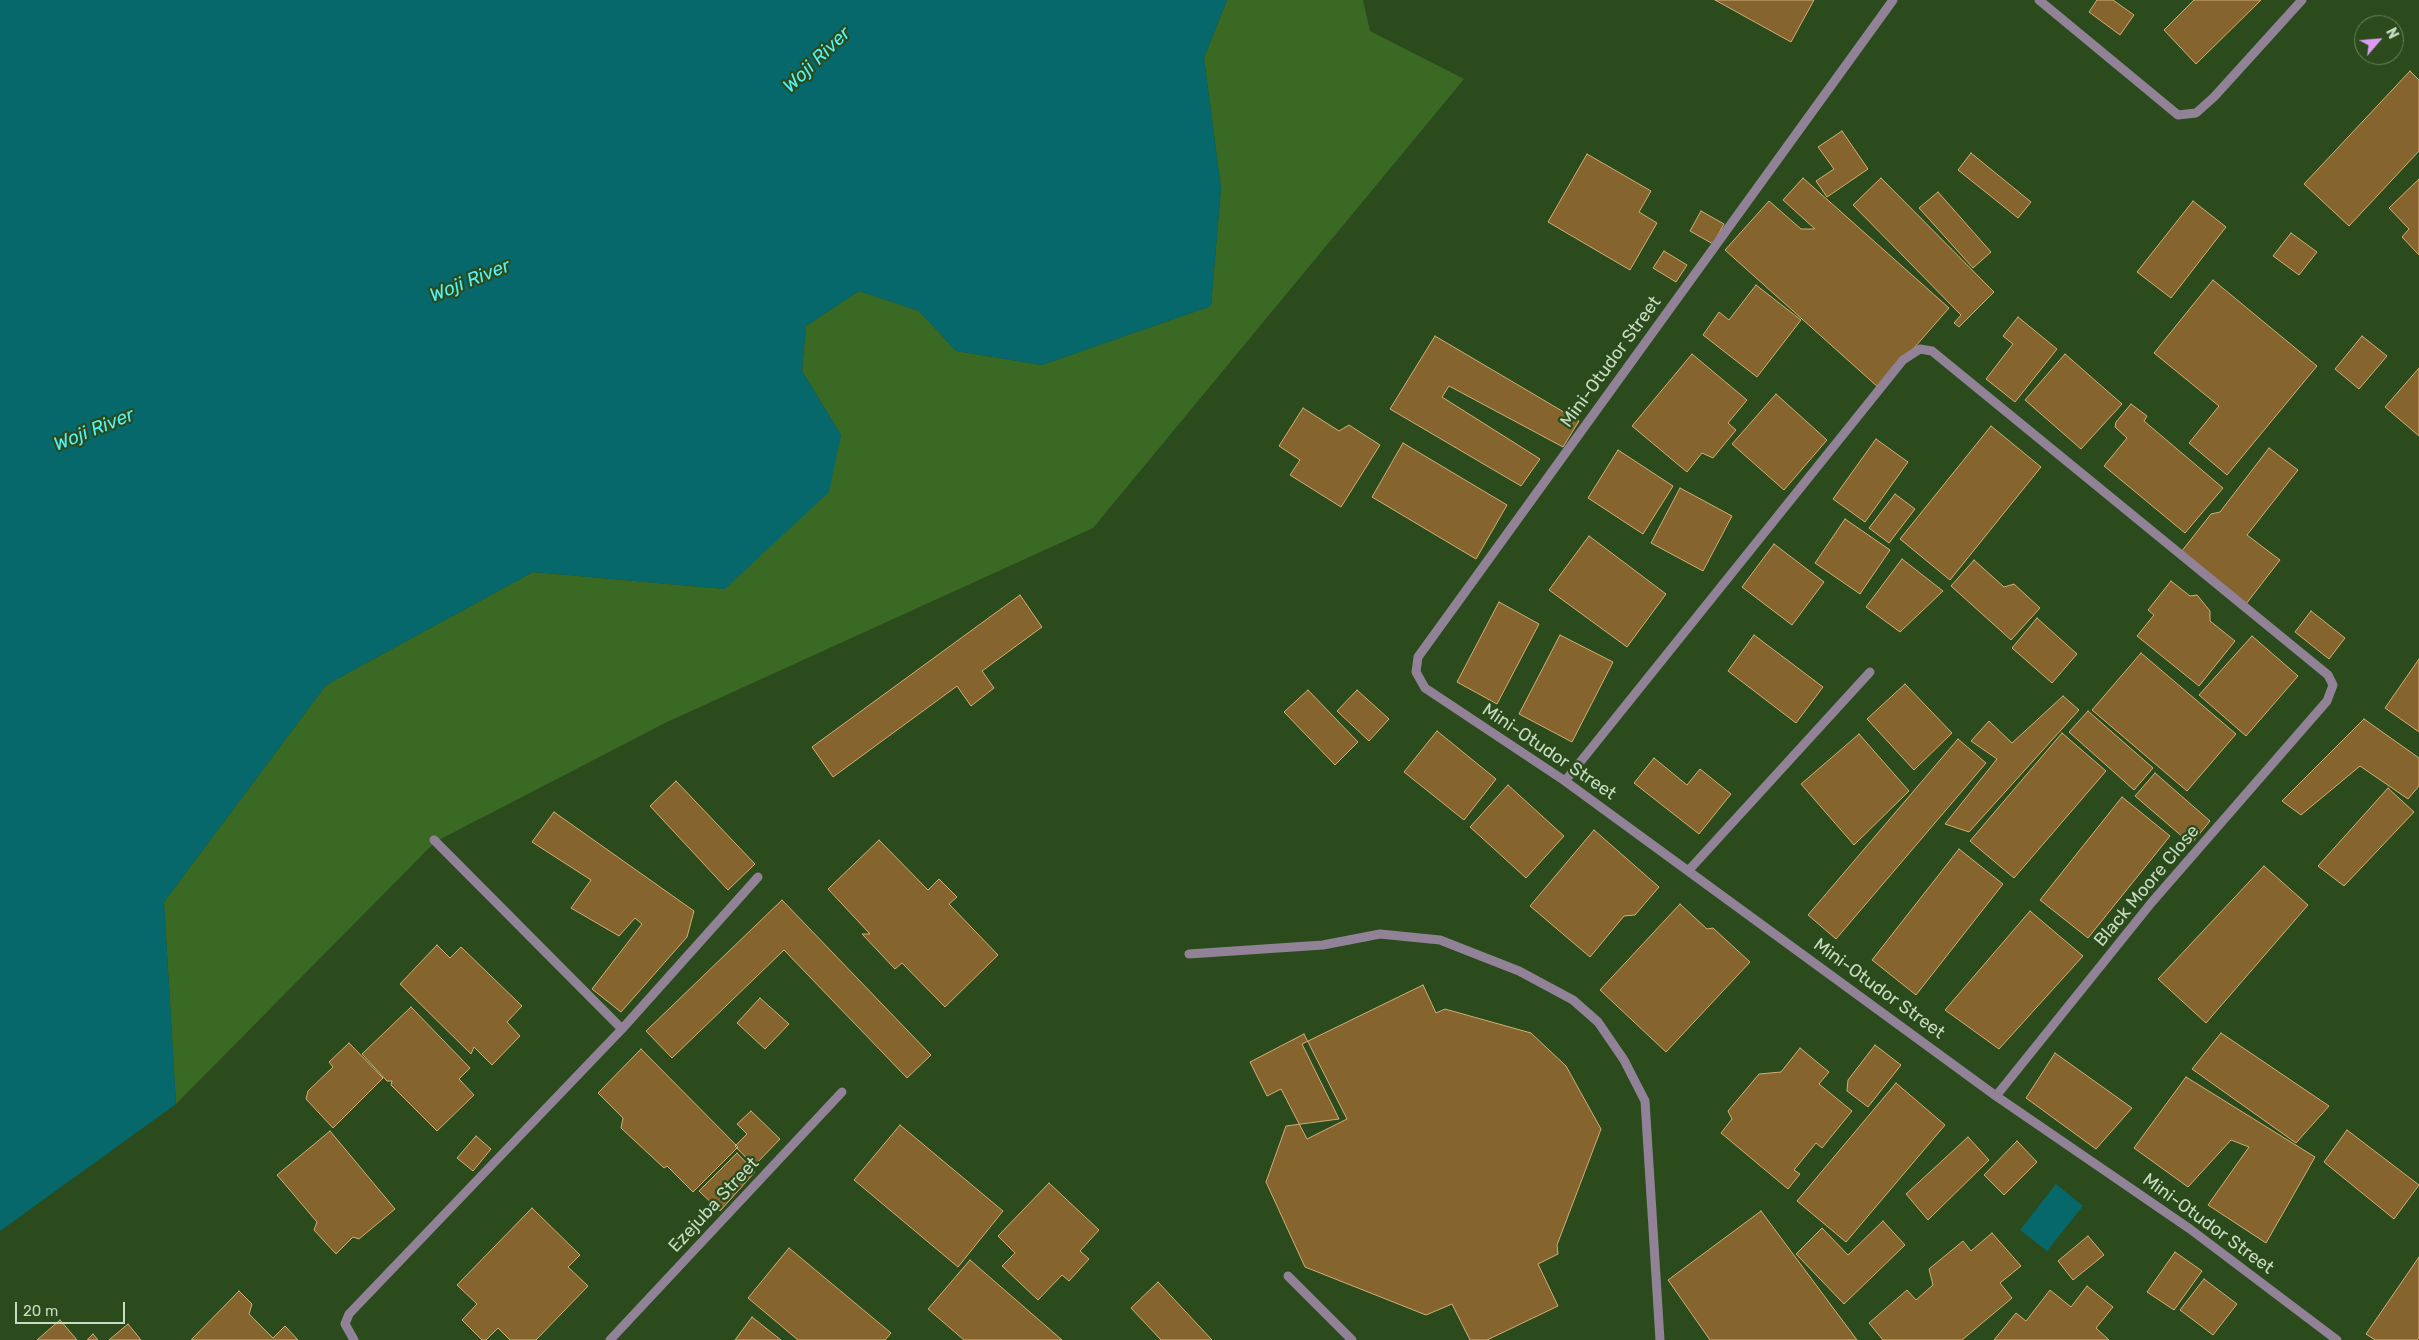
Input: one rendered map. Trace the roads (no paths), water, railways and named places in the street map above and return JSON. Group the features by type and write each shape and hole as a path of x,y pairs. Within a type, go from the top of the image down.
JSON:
{"street":[{"name":"Mini-Otudor Street","path":"1892,0 1418,657 1416,672 1425,688 1565,781 1690,870 1996,1096 2190,1229 2338,1340"},
{"path":"2039,0 2178,115 2196,113 2214,97 2302,0"},
{"name":"Black Moore Close","path":"1565,781 1903,360 1920,349 1932,351 2328,675 2333,686 2327,701 2152,902 1996,1096"},
{"path":"1690,870 1870,672"},
{"path":"434,840 622,1029"},
{"path":"354,1340 345,1324 349,1314 622,1029 758,877"},
{"path":"1189,954 1323,946 1380,934 1440,940 1519,971 1573,1000 1598,1022 1619,1052 1646,1101 1660,1340"},
{"name":"Ezejuba Street","path":"610,1340 842,1092"},
{"path":"1288,1276 1352,1340"}],"water":[{"name":"Woji River","path":"0,0 1227,0 1204,58 1221,188 1211,306 1042,365 956,351 919,311 859,291 806,326 802,371 841,435 829,492 725,589 533,572 326,685 164,902 176,1104 0,1231"},
{"path":"2056,1184 2083,1206 2047,1251 2020,1230"}]}
